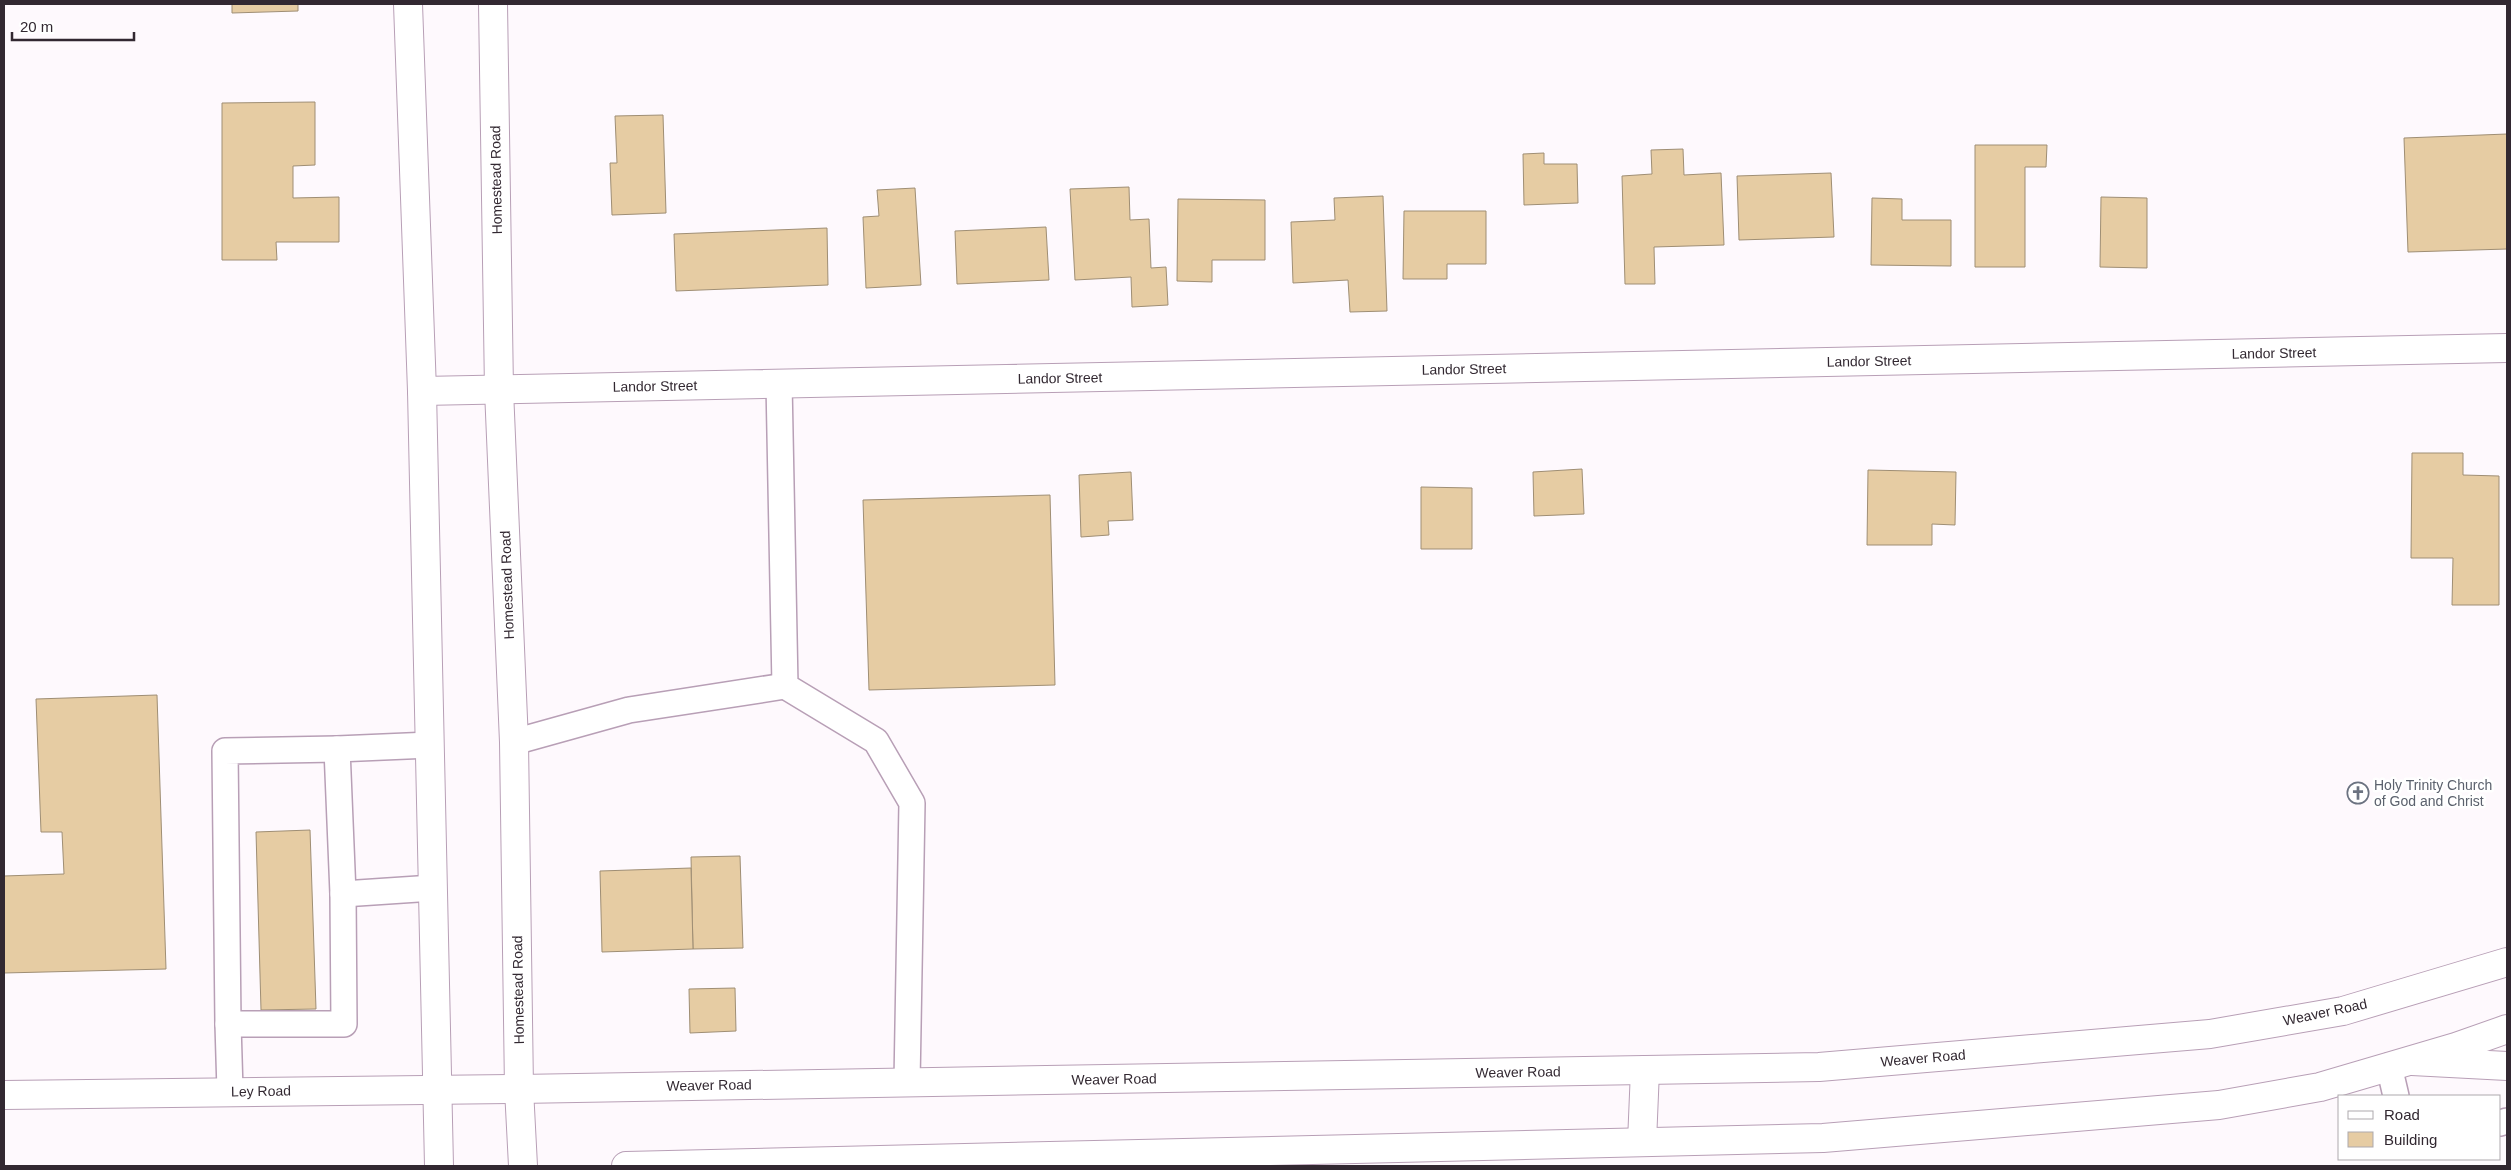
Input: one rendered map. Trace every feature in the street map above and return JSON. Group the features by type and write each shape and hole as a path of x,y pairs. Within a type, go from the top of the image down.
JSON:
{"main road":[{"path":"408,4 422,391 439,1166"},
{"name":"Homestead Road","path":"493,4 499,390 514,742 519,1090 523,1166"},
{"name":"Landor Street","path":"422,391 2507,348"},
{"name":"Weaver Road","path":"519,1090 1819,1067 2210,1034 2343,1011 2507,962"},
{"path":"626,1166 1823,1138 2219,1105 2320,1086 2507,1029"},
{"path":"2399,1063 2507,1066"},
{"path":"1642,1142 1646,1070"},
{"name":"Ley Road","path":"4,1095 230,1091 519,1090"}],"lane":[{"path":"779,383 785,686"},
{"path":"514,742 629,710 785,686 876,741 912,802 907,1082"},
{"path":"230,1091 225,751 430,745"},
{"path":"228,1024 344,1024 343,894 337,749"},
{"path":"343,894 433,888"},
{"path":"2396,1095 2399,1063"}],"building":[{"path":"232,4 298,4 298,11 232,13"},
{"path":"315,102 315,165 293,166 293,198 339,197 339,242 276,242 277,260 222,260 222,103"},
{"path":"663,115 666,213 612,215 610,163 617,163 615,116"},
{"path":"2507,134 2507,249 2408,252 2404,138"},
{"path":"1975,145 2047,145 2046,167 2025,167 2025,267 1975,267"},
{"path":"1683,149 1684,175 1721,173 1724,245 1654,247 1655,284 1625,284 1622,176 1652,174 1651,150"},
{"path":"1544,153 1544,164 1577,164 1578,203 1524,205 1523,154"},
{"path":"1831,173 1834,237 1739,240 1737,176"},
{"path":"1129,187 1130,220 1149,219 1151,268 1166,267 1168,305 1132,307 1131,277 1075,280 1070,189"},
{"path":"915,188 921,285 866,288 863,217 879,216 877,190"},
{"path":"1383,196 1387,311 1350,312 1348,280 1293,283 1291,222 1335,220 1334,198"},
{"path":"2101,197 2147,198 2147,268 2100,267"},
{"path":"1872,198 1902,199 1902,220 1951,220 1951,266 1871,265"},
{"path":"1178,199 1265,200 1265,260 1212,260 1212,282 1177,281"},
{"path":"1404,211 1486,211 1486,264 1447,264 1447,279 1403,279"},
{"path":"1046,227 1049,280 957,284 955,231"},
{"path":"827,228 828,285 676,291 674,234"},
{"path":"2412,453 2463,453 2463,475 2499,476 2499,605 2452,605 2453,558 2411,558"},
{"path":"1582,469 1584,514 1534,516 1533,472"},
{"path":"1868,470 1956,472 1955,525 1932,524 1932,545 1867,545"},
{"path":"1131,472 1133,520 1108,521 1109,535 1081,537 1079,475"},
{"path":"1421,487 1472,488 1472,549 1421,549"},
{"path":"1050,495 1055,685 869,690 863,500"},
{"path":"157,695 166,969 4,973 4,876 64,874 62,832 41,832 36,699"},
{"path":"310,830 316,1009 261,1010 256,832"},
{"path":"740,856 743,948 693,949 691,857"},
{"path":"691,868 693,949 602,952 600,871"},
{"path":"735,988 736,1031 690,1033 689,989"}],"place":[{"name":"Holy Trinity Church of God and Christ","path":"2358,793"}]}
